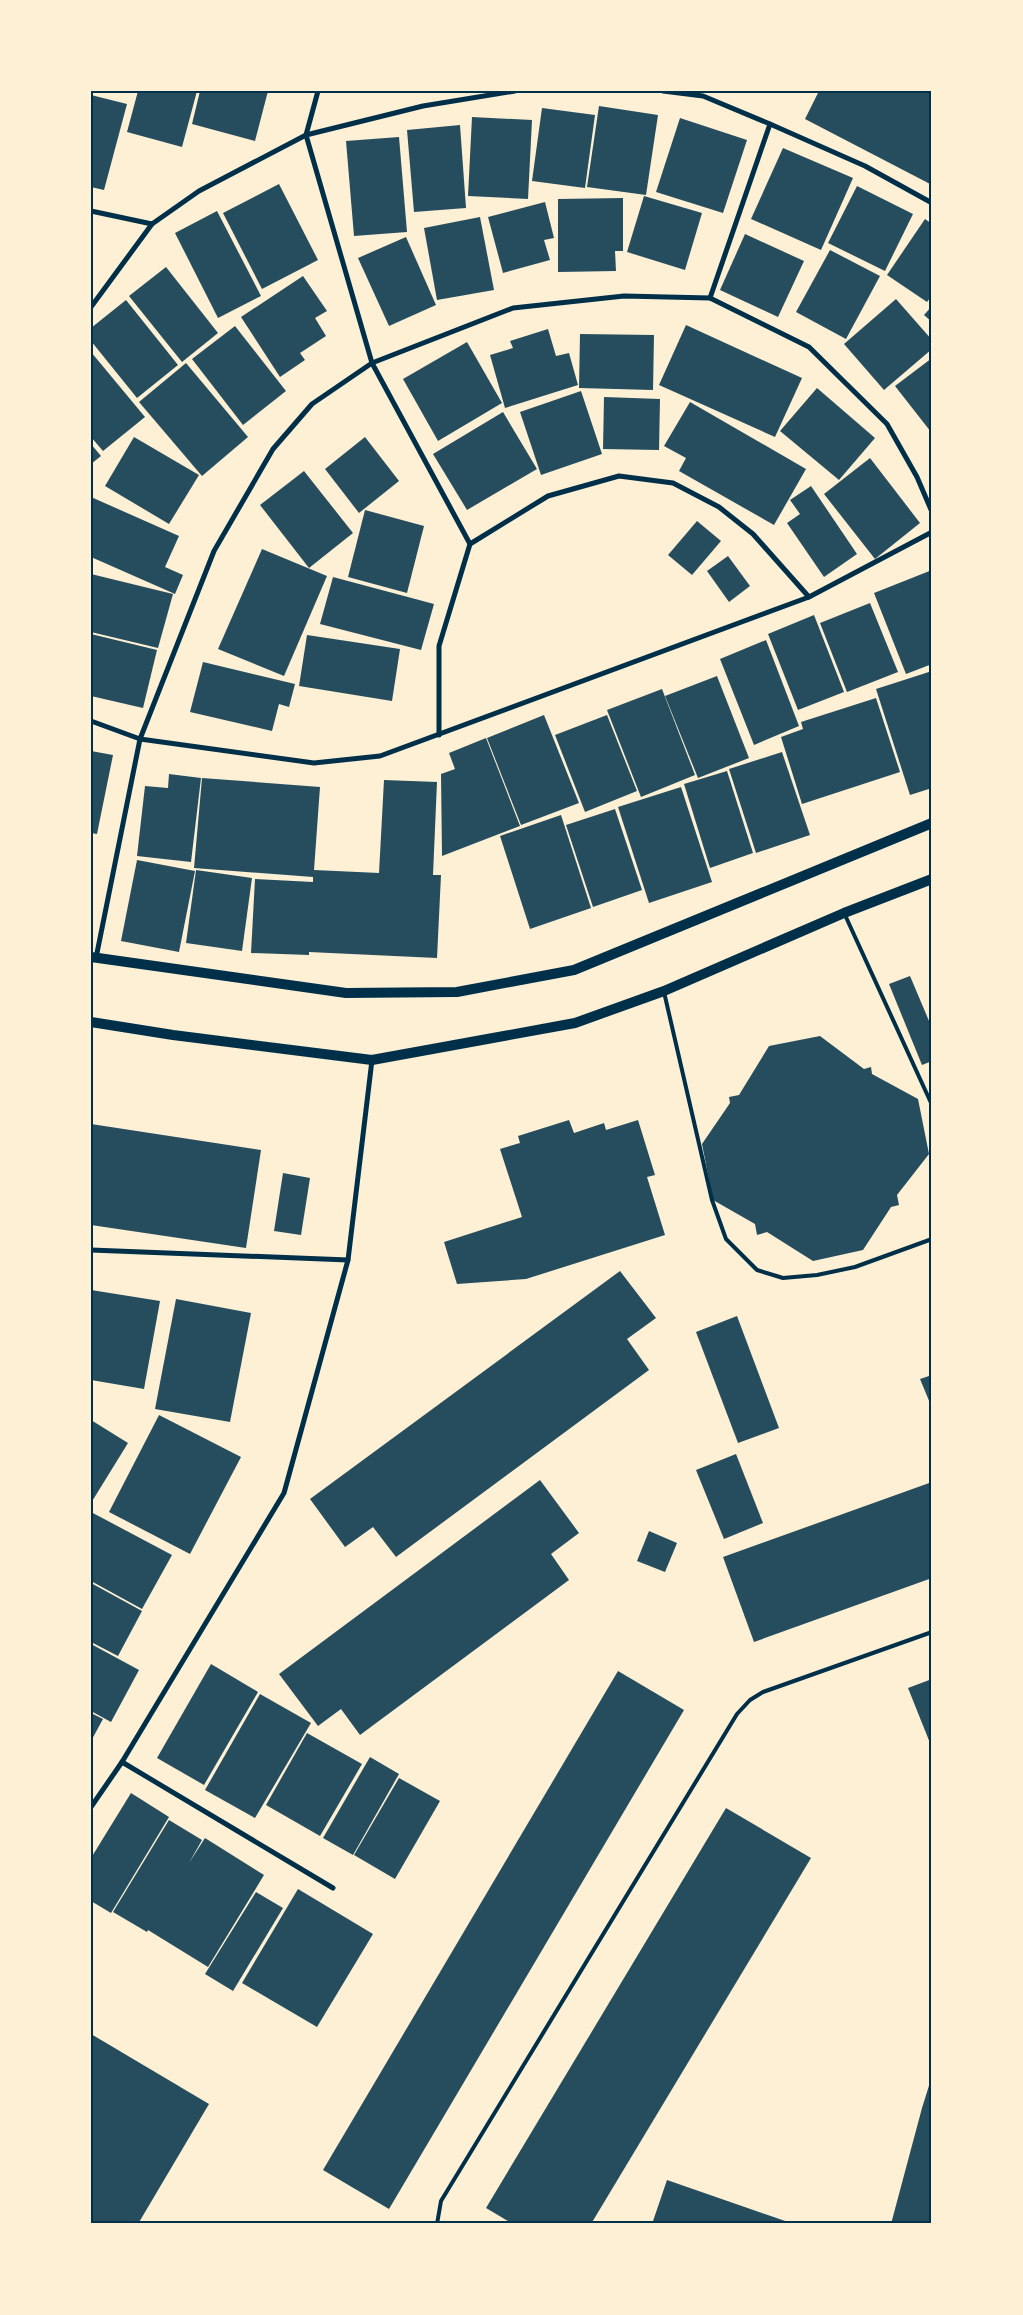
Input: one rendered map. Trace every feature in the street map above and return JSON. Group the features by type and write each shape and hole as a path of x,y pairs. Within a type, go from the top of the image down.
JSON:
{"main road":[{"path":"94,957 346,993 457,992 574,970 932,823"},
{"path":"91,1022 173,1035 372,1060 575,1023 664,991 844,913 932,879"}],"street":[{"path":"318,91 306,135 372,363 470,544"},
{"path":"91,308 152,224 199,191 306,135 422,106 515,91"},
{"path":"663,91 703,96 865,166 932,203"},
{"path":"710,298 770,124"},
{"path":"91,211 152,224"},
{"path":"94,957 140,740 214,550 273,449 312,404 372,363 514,308 624,296 710,298 809,347 887,424 917,477 932,512"},
{"path":"439,735 439,646 470,544 548,496 619,476 673,483 719,507 753,534 809,597"},
{"path":"91,721 140,740 314,763 380,756 809,597 932,532"},
{"path":"91,1807 122,1762 284,1493 348,1260 372,1060"},
{"path":"91,1250 348,1260"},
{"path":"122,1762 334,1888"}],"lane":[{"path":"844,913 893,1025 932,1104"},
{"path":"664,991 712,1200 726,1239 757,1270 783,1278 817,1275 855,1267 932,1239"},
{"path":"437,2224 441,2201 738,1714 750,1700 763,1692 932,1632"}],"building":[{"path":"138,91 197,91 182,147 127,132"},
{"path":"200,91 268,91 255,141 192,124"},
{"path":"819,91 932,91 932,185 805,119"},
{"path":"91,95 127,104 104,190 91,187"},
{"path":"599,106 658,115 646,195 587,187"},
{"path":"542,108 595,115 585,188 532,181"},
{"path":"472,117 532,120 528,199 468,196"},
{"path":"680,118 747,140 723,213 656,192"},
{"path":"460,125 466,208 414,212 407,130"},
{"path":"399,137 407,232 354,236 346,141"},
{"path":"783,148 853,178 821,250 751,219"},
{"path":"279,184 318,260 262,289 223,213"},
{"path":"857,186 913,214 885,271 828,243"},
{"path":"644,196 702,213 685,270 627,252"},
{"path":"623,198 623,251 615,251 616,271 558,272 558,199"},
{"path":"545,202 554,238 544,240 550,260 503,273 488,217"},
{"path":"217,211 261,296 218,318 175,233"},
{"path":"480,217 494,290 437,300 424,228"},
{"path":"925,219 932,224 932,295 927,302 887,275"},
{"path":"745,234 804,261 778,317 720,290"},
{"path":"406,237 436,305 389,326 358,258"},
{"path":"830,250 880,276 846,339 796,312"},
{"path":"166,267 218,333 182,362 129,296"},
{"path":"303,276 327,311 315,318 326,336 300,353 305,360 280,377 241,317"},
{"path":"896,299 932,340 932,349 884,390 844,344"},
{"path":"126,300 178,365 137,398 91,341 91,328"},
{"path":"932,306 932,322 924,315"},
{"path":"686,325 802,378 775,437 659,385"},
{"path":"235,326 286,391 243,425 192,359"},
{"path":"548,329 556,356 569,353 578,385 505,408 490,355 513,348 510,341"},
{"path":"580,334 654,335 653,390 579,388"},
{"path":"467,342 502,403 438,441 403,379"},
{"path":"91,352 145,417 103,451 91,437"},
{"path":"932,358 932,431 931,432 895,386"},
{"path":"186,363 248,437 202,476 139,402"},
{"path":"817,388 875,438 839,480 780,431"},
{"path":"581,391 602,454 541,475 520,412"},
{"path":"604,397 660,399 659,450 603,449"},
{"path":"690,402 806,469 774,525 679,471 686,458 664,446"},
{"path":"503,412 537,469 467,510 433,454"},
{"path":"134,437 199,475 169,524 105,486"},
{"path":"365,437 399,481 359,513 325,469"},
{"path":"91,444 101,456 91,464"},
{"path":"870,458 920,523 875,559 824,494"},
{"path":"304,471 353,533 309,568 260,505"},
{"path":"811,486 857,554 824,577 787,523 800,514 790,500"},
{"path":"91,497 179,536 165,567 183,575 175,594 91,557"},
{"path":"365,510 424,526 407,593 348,577"},
{"path":"697,521 721,541 692,575 668,555"},
{"path":"262,549 327,576 284,676 218,649"},
{"path":"728,556 750,586 729,602 707,571"},
{"path":"932,570 932,664 906,674 874,593"},
{"path":"91,574 173,594 158,648 91,632"},
{"path":"333,577 434,604 421,650 320,624"},
{"path":"870,603 898,672 847,692 820,623"},
{"path":"814,615 844,692 798,710 768,634"},
{"path":"91,634 157,650 143,708 91,696"},
{"path":"307,635 400,649 392,701 299,686"},
{"path":"766,640 799,726 754,745 720,659"},
{"path":"203,662 295,684 289,707 279,704 272,731 190,712"},
{"path":"932,671 932,788 910,795 876,689"},
{"path":"717,676 749,758 698,778 665,696"},
{"path":"662,689 695,775 641,797 607,710"},
{"path":"876,698 900,772 802,804 781,737 803,729 801,722"},
{"path":"544,715 579,803 521,825 487,738"},
{"path":"607,715 637,791 585,812 555,735"},
{"path":"486,738 520,826 442,856 441,774 455,769 449,753"},
{"path":"91,751 113,755 97,834 91,833"},
{"path":"782,752 810,835 756,853 729,769"},
{"path":"727,771 753,853 710,868 684,784"},
{"path":"169,774 201,778 191,862 137,856 145,786 168,788"},
{"path":"202,778 320,787 314,870 379,873 384,780 437,782 433,875 441,875 437,958 309,952 309,955 251,953 255,879 313,882 313,877 194,868"},
{"path":"681,787 712,882 649,903 618,807"},
{"path":"615,809 642,890 593,907 566,825"},
{"path":"561,815 591,908 530,929 500,836"},
{"path":"137,860 195,871 179,952 121,941"},
{"path":"196,870 252,878 242,951 186,943"},
{"path":"910,976 932,1028 932,1061 922,1065 889,984"},
{"path":"820,1036 864,1069 871,1067 872,1074 918,1099 929,1154 897,1195 899,1205 891,1207 863,1250 813,1261 767,1232 757,1235 755,1224 713,1200 702,1144 730,1103 729,1097 739,1095 769,1046"},
{"path":"569,1120 574,1133 604,1123 606,1130 638,1120 655,1175 647,1177 665,1235 526,1279 457,1284 444,1242 522,1217 500,1149 520,1143 518,1136"},
{"path":"91,1124 261,1150 246,1248 91,1225"},
{"path":"283,1173 310,1178 301,1235 274,1231"},
{"path":"620,1271 656,1318 627,1339 649,1370 396,1557 373,1527 345,1547 310,1499"},
{"path":"91,1290 160,1301 144,1389 91,1380"},
{"path":"176,1299 251,1313 230,1422 155,1409"},
{"path":"737,1316 779,1428 738,1443 696,1332"},
{"path":"932,1375 932,1408 920,1379"},
{"path":"159,1415 241,1457 190,1554 109,1512"},
{"path":"91,1420 128,1443 91,1503"},
{"path":"736,1454 763,1523 724,1539 696,1470"},
{"path":"540,1480 579,1533 551,1554 569,1580 360,1735 341,1709 318,1726 279,1674"},
{"path":"932,1482 932,1578 754,1642 723,1557"},
{"path":"91,1512 172,1555 142,1609 91,1581"},
{"path":"649,1531 677,1543 665,1572 637,1561"},
{"path":"91,1583 142,1611 118,1656 91,1642"},
{"path":"91,1644 139,1670 111,1722 91,1711"},
{"path":"211,1664 258,1692 204,1785 157,1758"},
{"path":"618,1671 684,1710 389,2209 323,2170"},
{"path":"932,1679 932,1748 908,1688"},
{"path":"260,1694 311,1723 255,1818 205,1790"},
{"path":"91,1713 103,1719 91,1741"},
{"path":"307,1733 362,1764 320,1836 266,1805"},
{"path":"370,1757 399,1774 353,1855 323,1838"},
{"path":"399,1778 440,1801 395,1879 354,1855"},
{"path":"131,1793 169,1817 111,1913 91,1901 91,1858"},
{"path":"726,1808 811,1858 591,2224 513,2224 486,2208"},
{"path":"169,1820 202,1840 189,1863 205,1838 264,1875 208,1967 148,1930 147,1932 113,1912"},
{"path":"298,1889 373,1934 317,2027 242,1983"},
{"path":"256,1892 283,1908 233,1991 205,1974"},
{"path":"91,2034 209,2104 138,2224 91,2224"},
{"path":"932,2076 932,2224 891,2224 922,2108"},
{"path":"667,2180 791,2223 791,2224 652,2224"}]}
